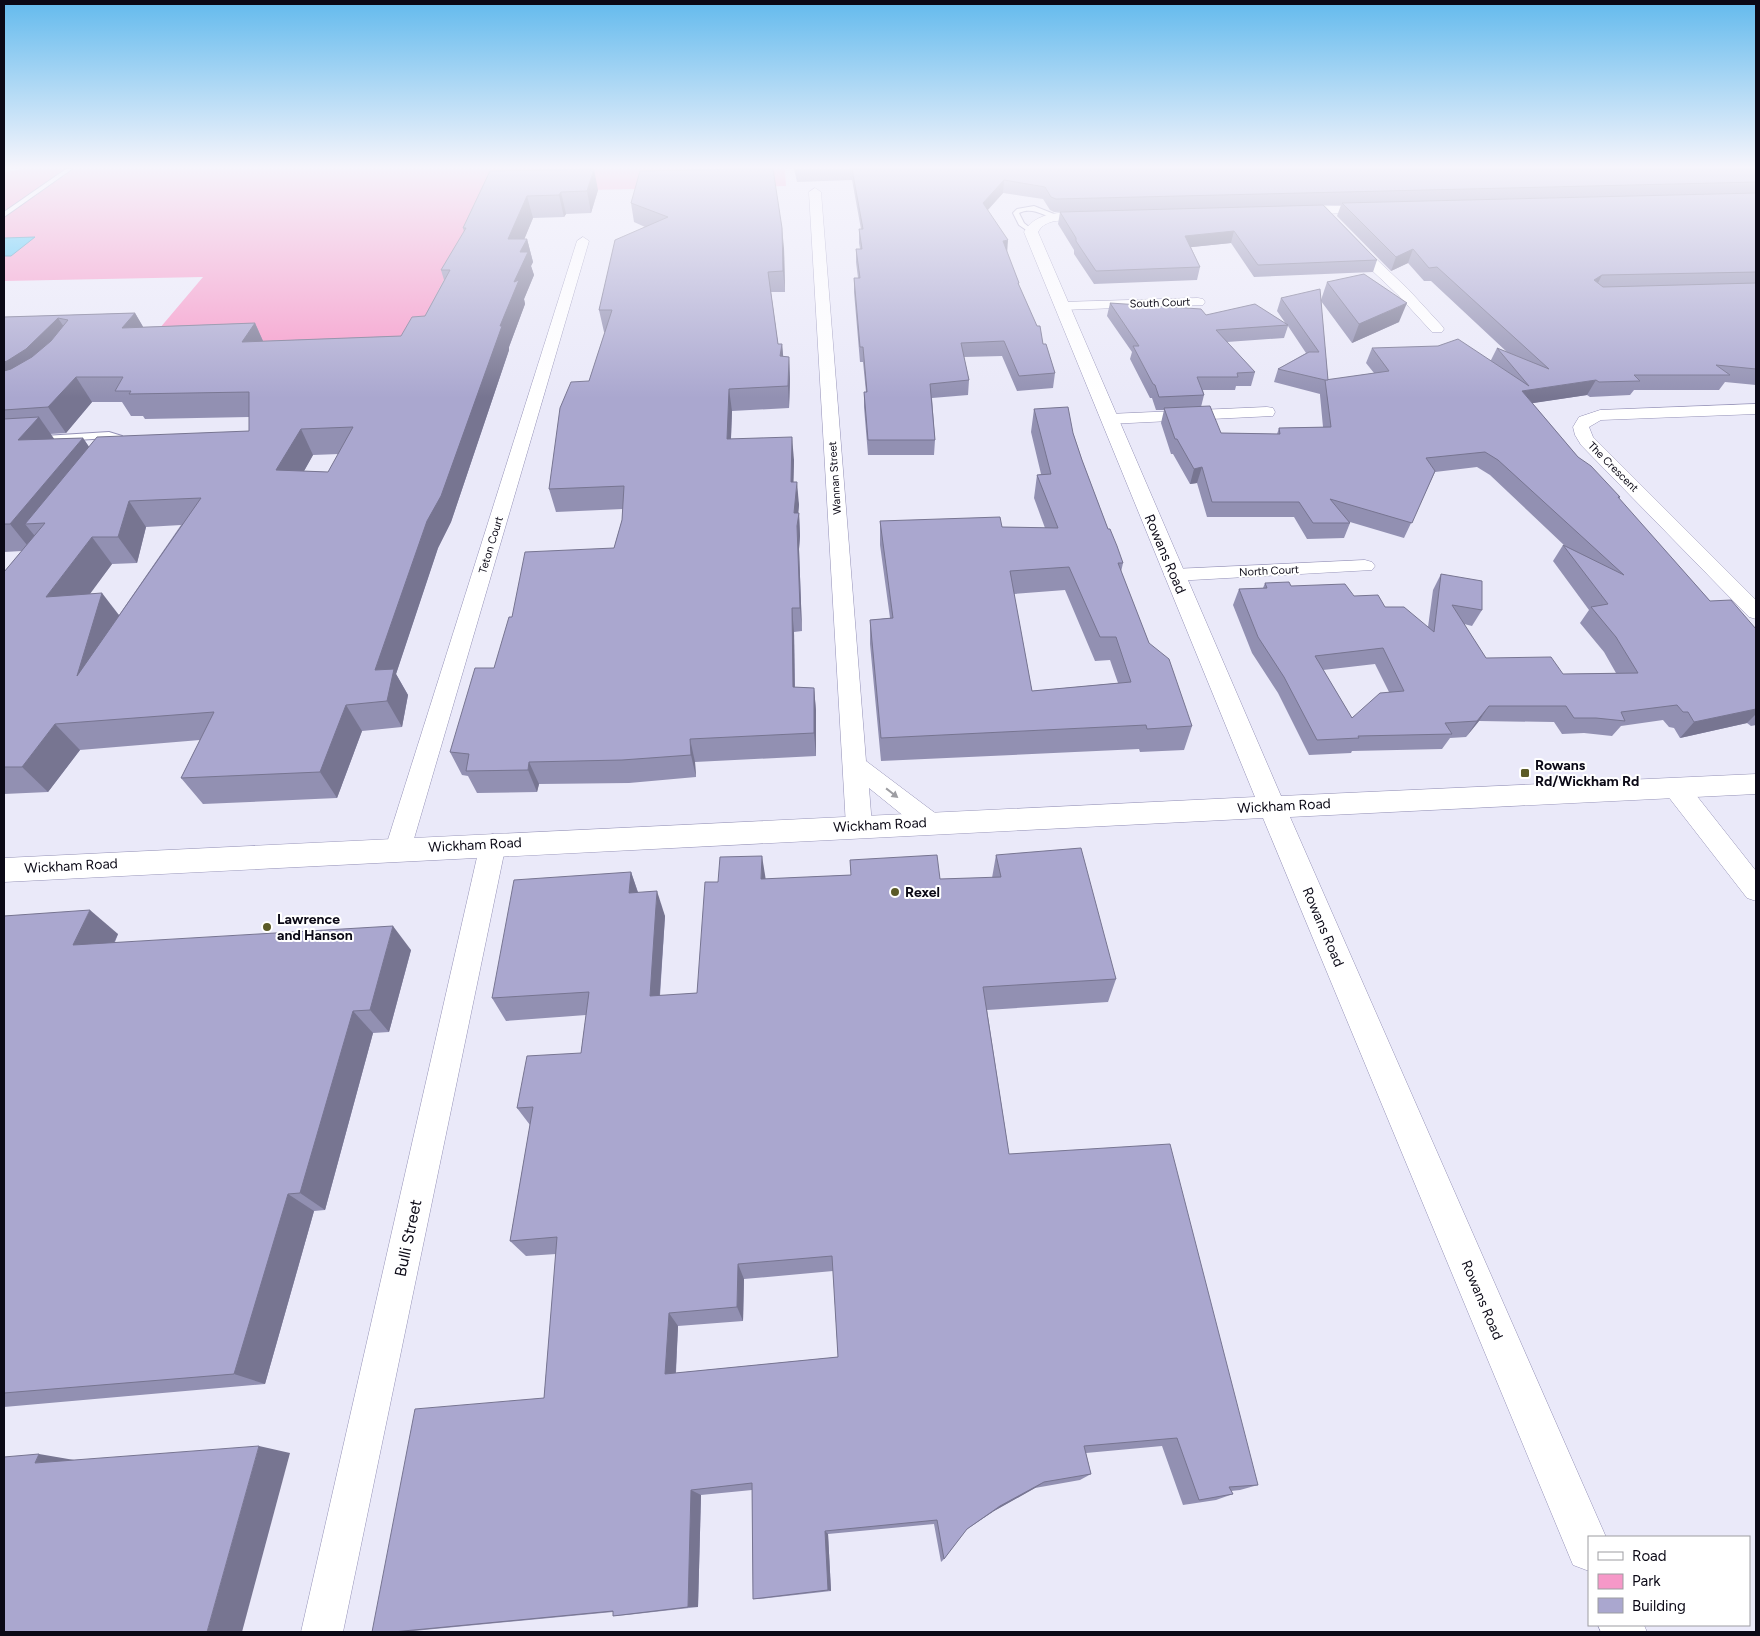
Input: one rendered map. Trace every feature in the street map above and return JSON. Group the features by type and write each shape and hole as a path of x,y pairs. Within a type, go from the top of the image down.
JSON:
{"street":[{"name":"Teton Court","path":"398,849 582,245"},
{"name":"Wannan Street","path":"819,245 859,826"},
{"name":"Rowans Road","path":"1037,245 1272,807 1588,1547"},
{"path":"1356,245 1438,329"},
{"name":"South Court","path":"1062,306 1198,302"},
{"name":"The Crescent","path":"1756,409 1600,415 1585,420 1581,424 1580,429 1587,441 1756,612"},
{"path":"1109,419 1267,412"},
{"name":"North Court","path":"1174,575 1365,566"},
{"path":"854,764 930,823"},
{"name":"Wickham Road","path":"4,870 859,826 1756,784"},
{"path":"1676,788 1756,890"},
{"name":"Bulli Street","path":"322,1632 493,844"}],"lane":[{"path":"31,440 109,435 119,438 121,445 115,453"}],"green space":[{"path":"4,245 462,245 414,338 143,348 203,277 4,281"}],"water":[{"path":"4,245 24,245 11,256 4,256"}],"building":[{"path":"456,245 524,245 520,252 528,252 514,282 519,280 500,326 502,326 441,496 427,521 375,670 394,669 387,701 346,705 320,772 181,778 214,712 55,724 22,767 4,767 4,572 45,523 25,524 97,437 249,431 249,392 129,394 131,391 115,391 123,377 76,377 48,407 4,410 4,371 32,357 51,341 68,320 58,318 26,349 4,362 4,317 135,313 122,328 255,323 242,342 401,336 412,317 425,316 450,270 441,270","holes":["353,427 328,472 276,470 301,429","201,498 77,676 102,593 46,597 92,537 118,537 129,501"]},
{"path":"614,245 782,245 783,271 768,272 778,344 782,344 780,356 789,357 788,386 729,389 727,439 792,437 791,482 797,482 794,513 799,513 797,526 800,608 792,608 793,687 814,688 814,733 690,739 691,755 622,760 529,762 528,770 466,771 469,754 450,752 475,668 494,668 509,617 512,617 525,552 614,548 622,520 624,486 549,489 560,408 571,382 589,381 612,310 599,310"},
{"path":"861,245 1005,245 1018,283 1037,326 1040,326 1043,344 1046,344 1055,373 1019,376 1004,341 961,343 969,380 930,384 935,440 868,440 864,392 867,392 863,347 860,347 854,278 860,278 856,249 862,249"},
{"path":"1079,245 1190,245 1200,267 1096,271"},
{"path":"1244,245 1363,245 1377,260 1258,265"},
{"path":"1384,245 1756,245 1756,272 1602,275 1594,280 1603,287 1756,283 1756,369 1716,365 1730,375 1634,375 1640,381 1599,382 1596,380 1522,391 1578,457 1591,466 1620,497 1618,497 1710,601 1731,600 1756,629 1756,709 1694,722 1688,712 1683,712 1677,705 1621,712 1625,721 1574,718 1566,706 1489,706 1477,721 1445,723 1452,734 1358,736 1359,738 1317,740 1284,677 1258,637 1239,589 1267,588 1265,583 1289,582 1291,586 1345,584 1354,596 1378,595 1385,607 1404,607 1434,632 1441,574 1482,581 1482,610 1452,605 1486,658 1551,657 1563,674 1638,673 1616,637 1591,607 1608,604 1563,545 1624,575 1498,460 1485,452 1426,458 1435,471 1412,523 1330,499 1350,523 1313,523 1299,502 1212,502 1202,467 1194,469 1177,439 1175,439 1164,408 1210,406 1221,433 1280,434 1279,428 1331,427 1325,380 1389,371 1372,348 1438,346 1458,339 1529,386 1497,348 1549,369 1437,267 1429,268 1413,249 1396,257","holes":["1383,648 1404,691 1380,693 1352,718 1315,656"]},
{"path":"1364,274 1407,303 1359,324 1327,282"},
{"path":"1320,289 1328,380 1278,369 1309,352 1319,352 1281,298"},
{"path":"1110,303 1201,309 1206,315 1255,304 1288,325 1216,330 1255,372 1237,373 1238,377 1197,377 1204,395 1159,397 1155,385 1133,346 1139,346"},
{"path":"1068,407 1073,433 1082,460 1108,529 1110,529 1117,546 1123,563 1118,563 1149,643 1169,659 1192,726 1147,729 1146,725 881,738 870,620 893,618 880,521 1000,517 1002,527 1058,528 1037,475 1051,474 1034,409","holes":["1069,567 1100,637 1116,637 1131,682 1032,691 1010,571"]},
{"path":"39,417 18,440 83,438 10,524 4,524 4,419"},
{"path":"1081,848 1116,979 983,987 1009,1154 1170,1144 1258,1485 1229,1487 1233,1494 1199,1500 1177,1438 1084,1446 1091,1474 1044,1482 1000,1506 967,1529 944,1559 937,1520 825,1531 828,1590 753,1599 752,1483 691,1490 688,1607 613,1616 613,1611 393,1632 372,1632 415,1409 544,1398 557,1237 510,1241 533,1107 517,1108 527,1056 581,1053 589,992 492,998 514,880 631,872 629,893 657,891 650,996 697,993 705,882 718,882 720,857 762,856 761,879 851,875 850,860 937,855 940,879 1001,877 996,855","holes":["832,1256 838,1357 665,1374 669,1313 737,1307 738,1264"]},
{"path":"90,910 73,945 393,926 370,1010 353,1011 300,1193 288,1194 234,1374 4,1393 4,916"},
{"path":"259,1446 207,1632 4,1632 4,1457 39,1454 35,1463"}],"place":[{"name":"Rowans Rd/Wickham Rd","path":"1525,773"},
{"name":"Rexel","path":"895,892"},
{"name":"Lawrence and Hanson","path":"267,927"}]}
